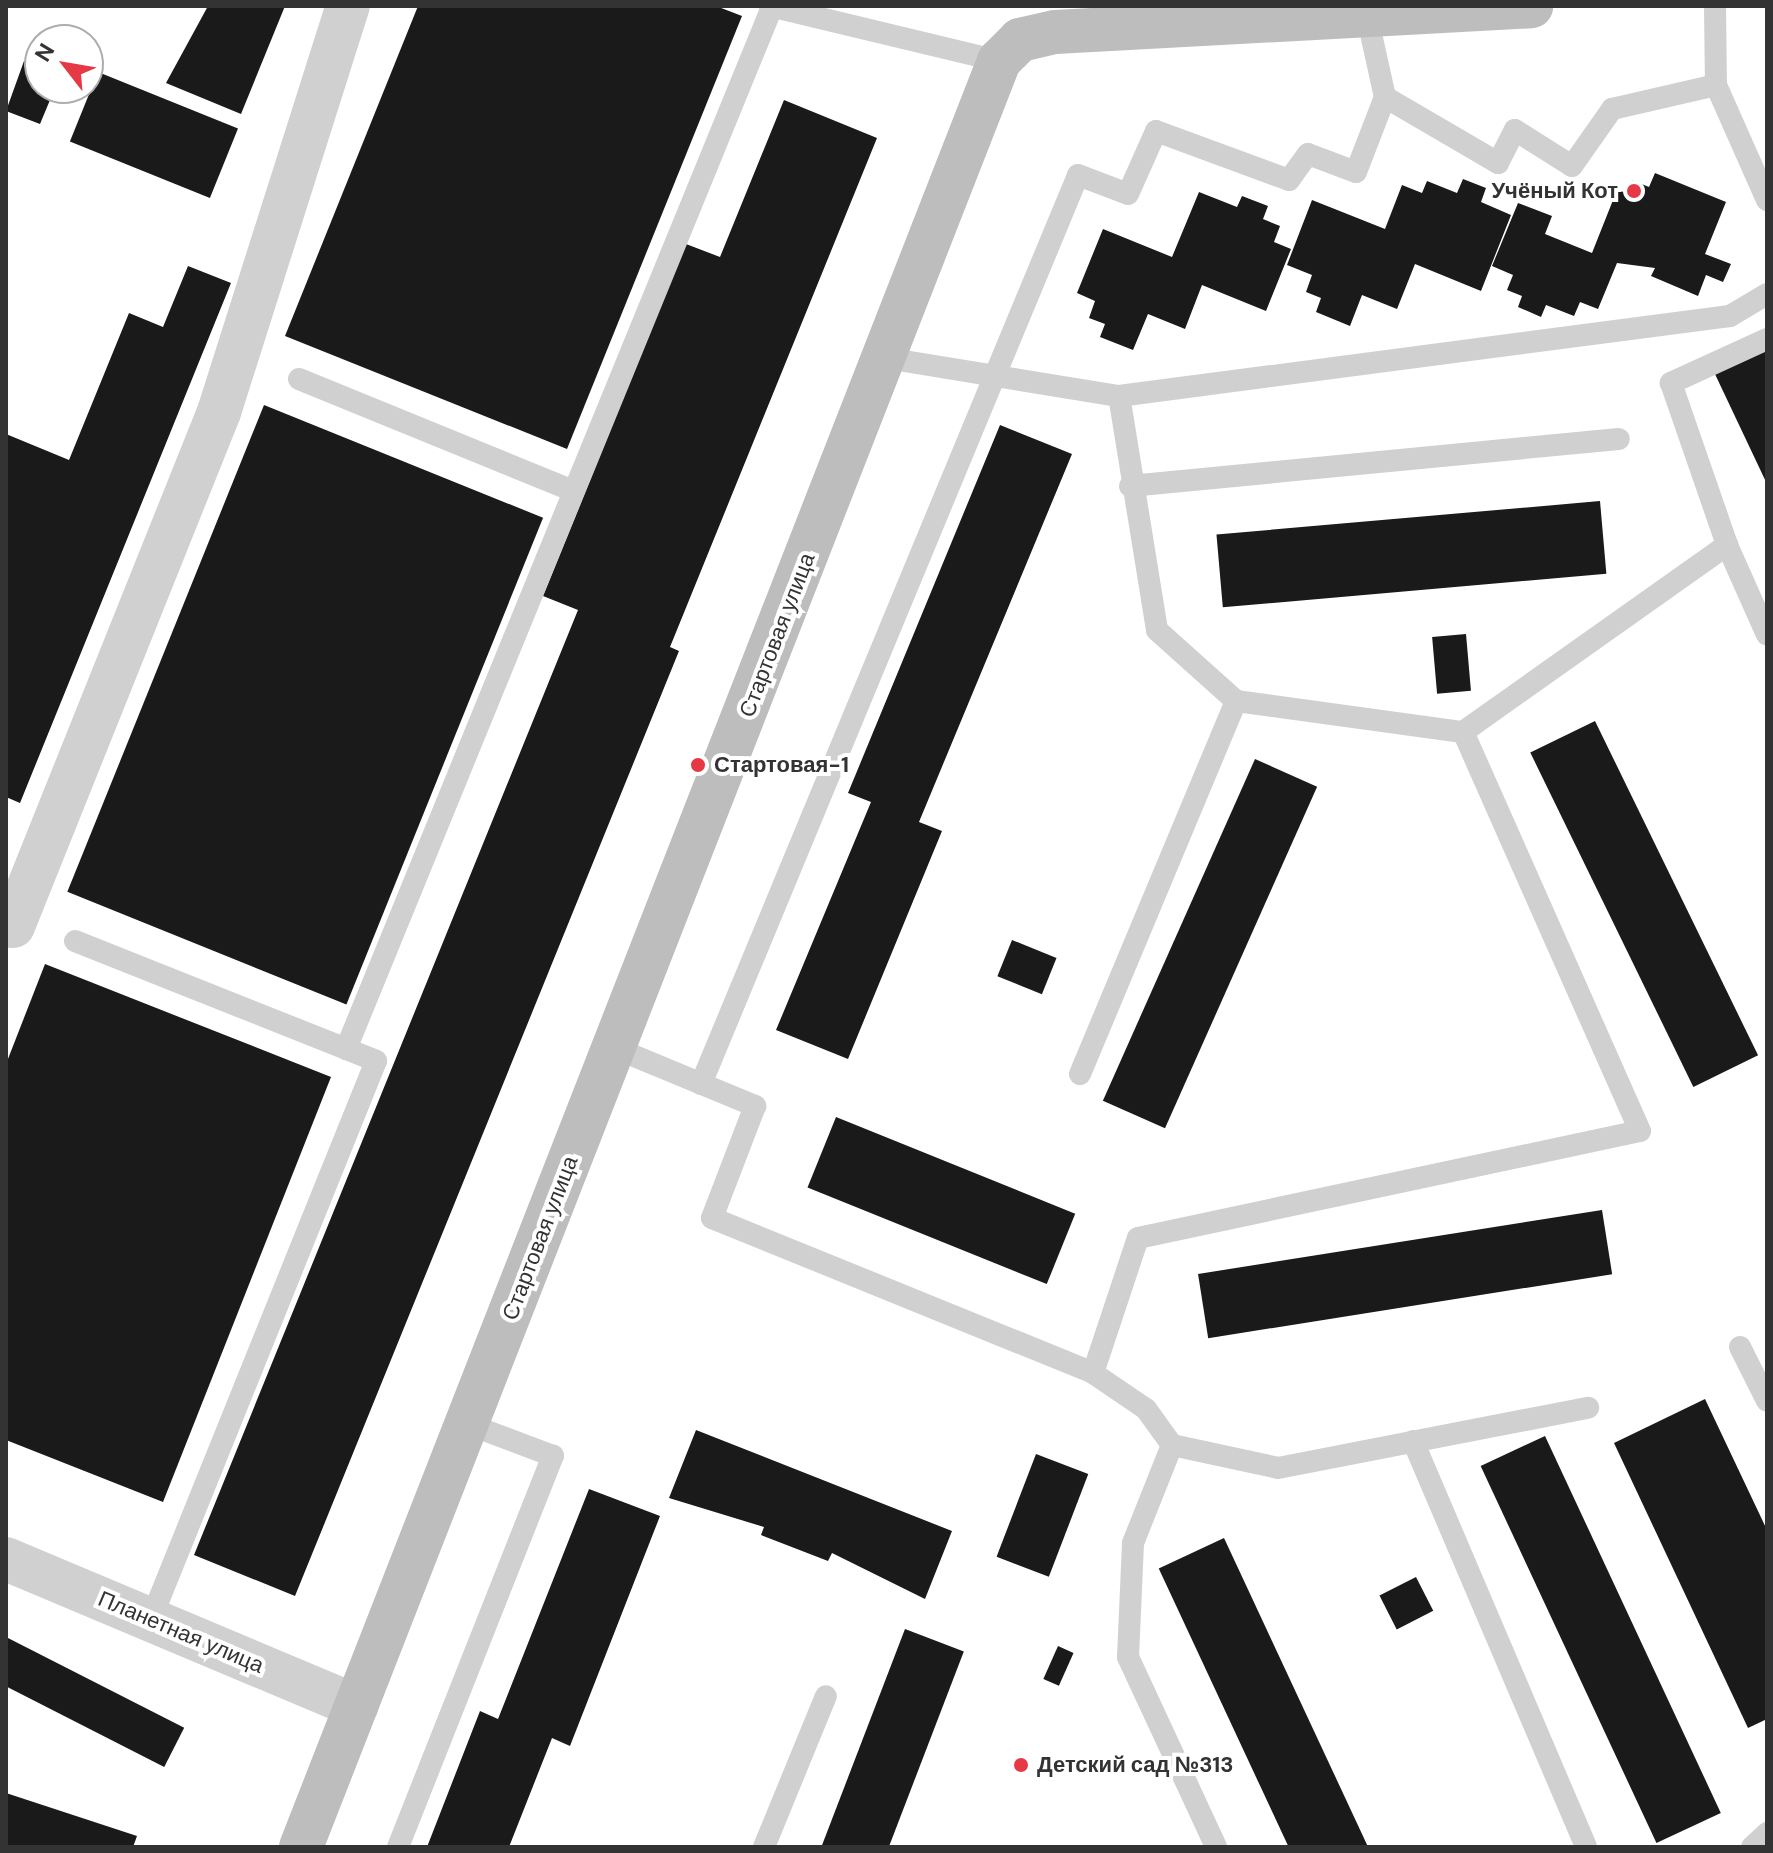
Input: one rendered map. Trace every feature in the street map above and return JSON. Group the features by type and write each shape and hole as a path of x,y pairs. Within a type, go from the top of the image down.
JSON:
{"street":[{"path":"13,926 219,412 348,6"},
{"path":"999,61 1020,40 1055,32 1531,6"},
{"name":"Стартовая улица","path":"301,1847 886,358 999,61"},
{"name":"Планетная улица","path":"6,1559 356,1706"}],"lane":[{"path":"346,1049 771,6 999,61"},
{"path":"1715,6 1716,85 1767,200"},
{"path":"701,1084 997,377 1078,175 1128,194 1156,131 1289,180 1308,154 1356,172 1385,97 1367,16"},
{"path":"1385,97 1498,163 1515,130 1572,166 1612,109 1716,85"},
{"path":"886,358 1119,396 1730,316 1767,294"},
{"path":"1767,339 1671,383 1727,545 1767,635"},
{"path":"299,379 573,491"},
{"path":"1119,396 1130,486 1157,630 1236,701 1463,732 1727,545"},
{"path":"1130,486 1619,439"},
{"path":"1080,1074 1236,701"},
{"path":"1093,1373 1138,1238 1640,1131 1463,732"},
{"path":"75,941 376,1061 151,1619"},
{"path":"615,1048 755,1106 712,1218 1093,1373 1146,1409 1172,1445 1278,1468 1588,1408"},
{"path":"1740,1347 1767,1401"},
{"path":"398,1847 553,1456 468,1424"},
{"path":"1413,1441 1586,1847"},
{"path":"1172,1445 1133,1543 1128,1657 1216,1847"},
{"path":"764,1847 826,1696"},
{"path":"1752,1847 1767,1833"}],"building":[{"path":"208,6 285,6 241,114 166,83"},
{"path":"418,6 716,6 742,16 567,449 285,336"},
{"path":"24,61 24,104 48,104 40,124 6,111"},
{"path":"104,74 238,129 210,198 70,142 85,104 104,104"},
{"path":"784,100 877,138 670,647 679,651 295,1596 194,1555 578,610 543,596 686,244 720,257"},
{"path":"1655,173 1726,202 1705,254 1731,264 1723,282 1706,275 1698,296 1651,276 1655,268 1617,263 1598,309 1580,302 1574,316 1546,305 1541,317 1518,307 1522,296 1507,290 1513,275 1492,266 1518,203 1552,216 1545,234 1592,253 1617,190 1627,193 1632,180 1649,187"},
{"path":"1463,179 1486,188 1481,202 1511,215 1481,291 1415,264 1397,309 1362,295 1350,326 1316,312 1321,298 1306,292 1312,275 1287,265 1312,200 1385,229 1402,185 1422,193 1427,181 1457,193"},
{"path":"1199,192 1237,207 1242,196 1268,206 1263,219 1280,226 1274,242 1291,249 1266,311 1202,285 1185,329 1148,314 1133,350 1100,337 1105,324 1089,318 1095,301 1077,293 1103,229 1172,257"},
{"path":"188,266 231,283 20,803 6,797 6,434 69,460 129,313 163,327"},
{"path":"1767,347 1767,484 1714,372"},
{"path":"264,405 543,518 346,1005 67,892"},
{"path":"1000,425 1072,454 919,822 942,831 848,1059 776,1030 871,802 848,793"},
{"path":"1600,501 1606,574 1223,607 1216,535"},
{"path":"1466,634 1471,691 1437,694 1432,637"},
{"path":"1595,721 1758,1055 1693,1087 1530,753"},
{"path":"1255,759 1317,787 1165,1128 1103,1101"},
{"path":"1012,940 1057,958 1042,994 997,976"},
{"path":"45,964 331,1077 163,1502 6,1440 6,1064"},
{"path":"836,1117 1075,1214 1047,1284 808,1187"},
{"path":"1602,1210 1612,1274 1208,1338 1198,1274"},
{"path":"1705,1399 1767,1530 1767,1719 1748,1728 1614,1443"},
{"path":"696,1430 952,1531 925,1599 832,1553 828,1561 761,1535 764,1527 669,1498"},
{"path":"1545,1436 1721,1813 1656,1843 1481,1466"},
{"path":"1036,1454 1088,1474 1049,1577 997,1557"},
{"path":"589,1489 660,1516 570,1746 552,1738 509,1847 427,1847 480,1711 498,1719"},
{"path":"1224,1538 1368,1847 1289,1847 1159,1568"},
{"path":"1416,1577 1433,1611 1397,1629 1379,1596"},
{"path":"905,1629 964,1652 889,1847 821,1847"},
{"path":"6,1637 184,1728 164,1767 6,1686"},
{"path":"1058,1646 1074,1653 1059,1686 1043,1679"},
{"path":"6,1793 137,1836 133,1847 6,1847"}],"place":[{"name":"Учёный Кот","path":"1634,191"},
{"name":"Стартовая-1","path":"698,765"},
{"name":"Детский сад №313","path":"1021,1765"}]}
